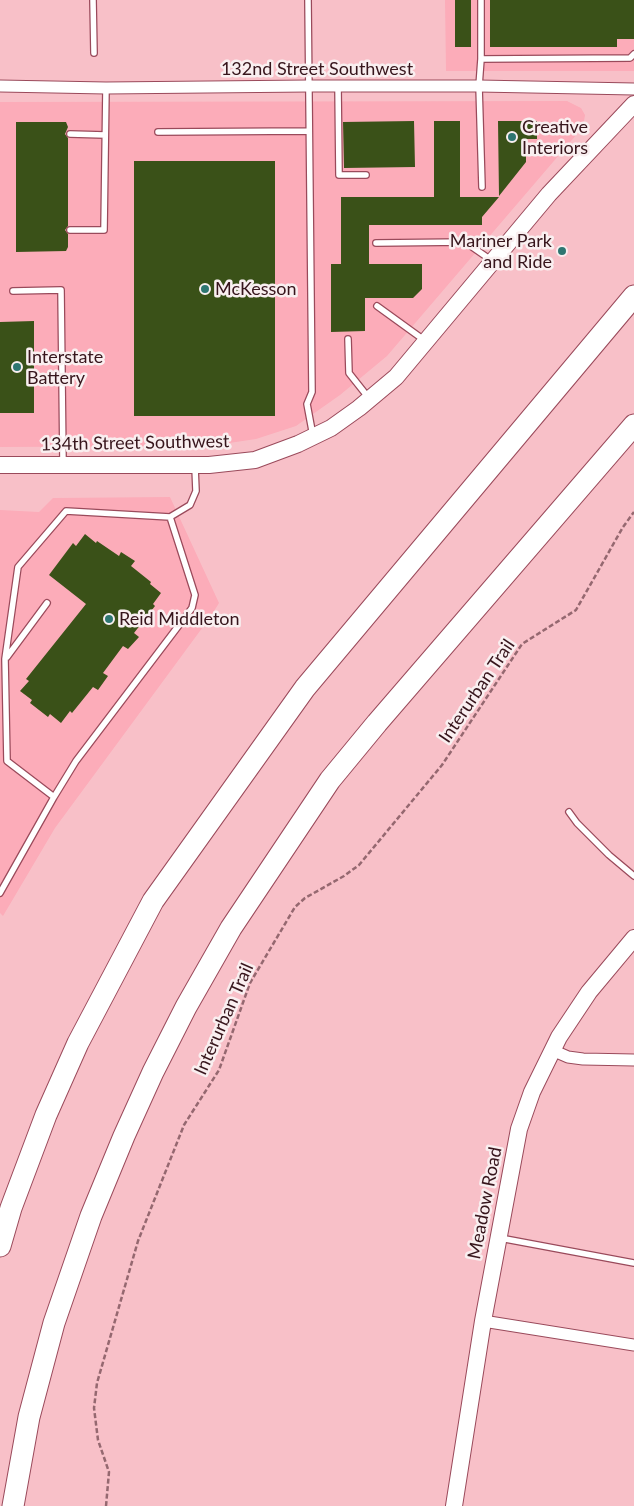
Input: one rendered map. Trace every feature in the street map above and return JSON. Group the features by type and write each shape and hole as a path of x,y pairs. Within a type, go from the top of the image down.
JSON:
{"highway":[{"path":"0,1246 11,1208 46,1115 78,1042 153,901 305,688 634,295"},
{"path":"13,1506 31,1408 54,1323 91,1216 153,1072 186,1007 231,928 330,780 634,425"}],"street":[{"name":"132nd Street Southwest","path":"0,86 106,88 479,86 634,89"},
{"name":"134th Street Southwest","path":"0,465 195,465 255,460 331,428 396,377 549,194 634,104"},
{"name":"Meadow Road","path":"454,1506 483,1321 519,1129 532,1092 552,1050 576,1010 634,938"},
{"path":"552,1050 568,1057 583,1060 634,1060"},
{"path":"483,1321 634,1345"}],"lane":[{"path":"93,0 94,52"},
{"path":"305,440 307,404 312,392 308,0"},
{"path":"481,0 479,86 482,187"},
{"path":"481,59 630,58 634,54"},
{"path":"338,86 338,175 366,175"},
{"path":"70,230 104,230 106,88"},
{"path":"158,132 309,131"},
{"path":"70,134 106,135"},
{"path":"376,243 465,242 493,262"},
{"path":"13,291 61,290 64,465"},
{"path":"377,306 426,341"},
{"path":"348,340 349,373 369,399"},
{"path":"54,796 7,761 5,659 18,567 66,511 170,517 190,505 196,491 195,465"},
{"path":"0,893 54,796 76,761 192,608 195,595 170,517"},
{"path":"5,659 48,603"},
{"path":"569,812 577,823 609,855 634,876"},
{"path":"498,1238 634,1263"}],"path":[{"name":"Interurban Trail","path":"106,1506 109,1472 98,1440 94,1408 97,1383 138,1241 184,1125 219,1070 250,983 295,907 305,898 344,876 359,865 442,765 522,644 576,610 623,526 634,512"}],"shaded area":[{"path":"445,0 634,0 634,71 446,71"},
{"path":"567,101 581,108 585,115 583,127 387,356 340,395 296,426 256,439 209,446 0,447 0,102"},
{"path":"170,497 219,603 55,828 3,916 0,913 0,510 39,512 53,498"}],"building":[{"path":"455,0 471,0 471,47 455,47"},
{"path":"490,0 634,0 634,39 617,39 617,47 490,47"},
{"path":"414,121 415,167 344,168 343,122"},
{"path":"434,121 460,121 460,197 499,197 482,217 482,225 369,225 369,264 422,264 422,289 413,298 365,298 365,331 331,332 331,264 341,264 341,197 434,197"},
{"path":"498,121 537,121 537,139 526,139 526,162 499,196"},
{"path":"16,122 66,122 68,127 65,134 68,138 68,226 65,230 68,234 68,247 66,251 16,252"},
{"name":"McKesson","path":"134,161 275,161 275,416 134,416"},
{"name":"Interstate Battery","path":"34,321 34,413 0,413 0,322"},
{"name":"Reid Middleton","path":"85,534 96,543 97,541 119,556 121,552 135,561 131,566 161,593 153,604 155,606 134,633 139,637 128,649 123,646 103,673 108,676 98,690 93,687 72,713 70,711 61,723 50,714 48,717 30,703 32,700 20,691 29,681 26,679 86,604 49,575 73,543 76,546"}],"place":[{"name":"Creative Interiors","path":"512,137"},
{"name":"Mariner Park and Ride","path":"562,251"},
{"name":"McKesson","path":"205,289"},
{"name":"Interstate Battery","path":"17,367"},
{"name":"Reid Middleton","path":"109,619"}]}
